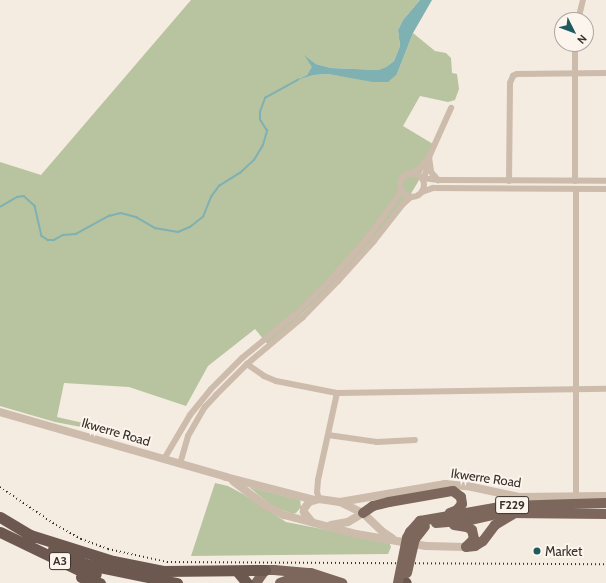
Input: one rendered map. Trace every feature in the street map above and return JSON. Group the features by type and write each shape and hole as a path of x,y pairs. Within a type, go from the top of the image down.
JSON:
{"highway":[{"name":"A3","path":"0,517 65,555 137,583"},
{"path":"27,534 60,546 113,561 163,571 269,570"},
{"name":"A3","path":"4,535 81,571 115,574 177,583"},
{"path":"4,535 63,569 82,578 100,583"},
{"path":"237,571 247,583"}],"main road":[{"path":"363,513 373,506 389,502 453,491 461,497 462,504 457,510 440,519"},
{"name":"F229","path":"404,583 407,538 410,532 422,524 506,506 606,503"},
{"path":"466,547 475,546 483,541 500,521 516,512"},
{"name":"F229","path":"440,519 471,520 501,513 516,512 606,514"},
{"path":"440,519 467,527 472,530 474,539 466,547"},
{"path":"256,583 269,570 299,571 322,580"},
{"path":"269,570 279,576 280,583 294,578 342,583"}],"street":[{"path":"580,12 583,0"},
{"path":"575,52 575,181"},
{"path":"509,181 511,79 517,74 606,73"},
{"path":"422,192 424,185 423,179 429,157 451,108"},
{"path":"429,157 431,172 438,180"},
{"path":"411,197 402,191 400,186 402,179 421,167 429,157"},
{"path":"412,174 423,179 438,180 606,181"},
{"path":"180,464 188,436 205,407 226,383 302,318 338,281 374,241 403,204 411,197 433,188 606,189"},
{"path":"576,189 576,497"},
{"path":"164,459 190,415 211,389 242,358 298,312 333,277 369,236 402,191"},
{"path":"247,364 264,376 276,380 337,393 606,389"},
{"path":"312,522 307,517 304,509 309,502 316,499 318,480 337,393"},
{"name":"Ikwerre Road","path":"0,412 226,477 316,499 340,502 445,484 472,487 519,497 606,496"},
{"path":"328,435 377,442 415,440"},
{"name":"Ikwerre Road","path":"226,477 274,512 356,534 426,546 452,548 466,547"},
{"path":"303,497 311,494 318,480"},
{"name":"Ikwerre Road","path":"340,502 363,513 383,532 395,540"},
{"path":"324,525 348,522 363,513"}],"green space":[{"path":"191,0 420,0 403,20 398,30 400,46 394,61 386,67 378,70 331,68 316,64 305,56 313,67 307,75 300,79 314,75 328,74 348,77 397,74 413,33 435,51 446,53 451,58 452,73 457,74 459,89 455,100 448,102 420,96 403,126 433,144 418,182 407,200 364,253 269,346 255,329 208,366 186,406 129,387 64,383 57,417 92,425 97,430 55,422 0,406 0,162 41,175"},
{"path":"215,483 228,486 243,494 286,522 389,542 391,547 388,554 191,556"},
{"path":"249,487 300,500 301,507 296,513 293,514 272,506"}],"water":[{"path":"420,0 432,0 413,33 397,74 388,82 373,82 328,74 314,75 297,80 307,75 312,67 304,55 316,64 331,68 378,70 386,67 394,61 400,46 398,30 403,20"}],"waterway":[{"path":"0,207 17,197 24,196 35,206 42,236 48,240 54,240 63,235 76,234 109,216 121,213 136,217 155,228 178,232 190,227 203,217 211,197 219,186 240,173 254,160 263,145 267,131 260,120 260,112 265,98 298,80"}],"railway":[{"path":"0,487 56,525 81,539 108,549 167,562 606,564"}],"place":[{"name":"Market","path":"537,551"}]}
